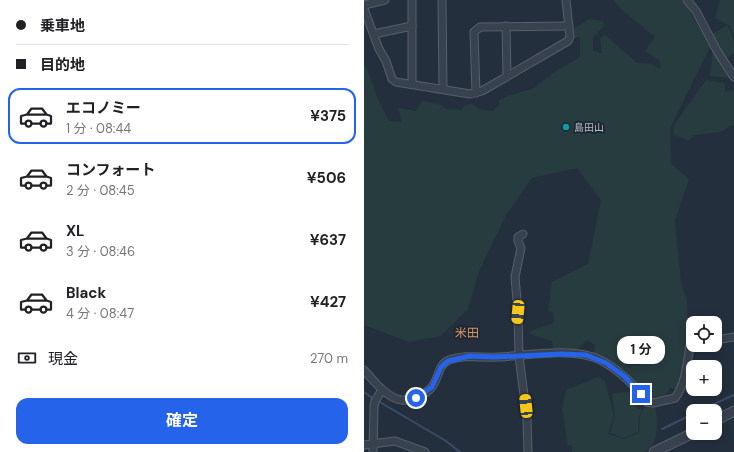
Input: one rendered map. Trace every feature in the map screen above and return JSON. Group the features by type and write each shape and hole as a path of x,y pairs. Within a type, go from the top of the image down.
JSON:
{"street":[{"path":"364,5 385,0"},
{"path":"412,0 412,84"},
{"path":"442,0 443,90"},
{"path":"364,9 392,79 396,82 470,94 482,91 565,43 570,36 566,0"},
{"path":"687,0 696,11 717,51 734,77"},
{"path":"374,34 412,26"},
{"path":"506,26 507,77"},
{"path":"476,93 474,32 480,27 569,26"},
{"path":"522,234 518,237 521,248 514,277 518,312 519,356 527,419 528,452"},
{"path":"722,339 734,337"},
{"path":"364,370 382,390 395,398 406,400 416,398 432,387 441,367 448,361 470,356 494,357 562,354 586,355 606,363 624,376 647,402 653,403 675,398 679,393 685,377 689,352"},
{"path":"373,452 374,406 382,390"},
{"path":"722,417 734,411"},
{"path":"654,452 686,436"},
{"path":"364,445 395,441 425,452"}],"green space":[{"path":"613,0 681,0 687,6 710,47 670,128 671,164 689,179 675,220 681,284 687,300 687,316 686,316 686,350 682,373 677,389 670,388 666,395 648,398 626,373 596,355 594,352 595,345 587,340 577,349 553,348 552,341 530,334 532,330 554,323 553,312 548,311 552,282 588,264 601,200 577,168 532,178 506,215 479,271 468,309 441,336 409,342 364,325 364,62 381,106 389,121 402,122 398,108 416,111 422,101 442,105 446,109 462,110 465,105 473,104 479,109 493,111 499,105 499,100 534,88 553,73 580,57 580,37 572,38 574,29 589,19 603,21 604,26 593,38 593,51 602,53 600,38 605,35 637,63 652,64 659,69 661,67 659,60 645,51 655,37 621,9","holes":["626,351 640,351 641,365 626,366"]},
{"path":"720,0 734,0 734,38 730,26 715,18"},
{"path":"726,26 729,27 734,42 734,53 726,59 711,35"},
{"path":"713,50 731,77 730,78 710,76"},
{"path":"706,80 725,83 725,92 734,90 734,126 732,125 721,132 694,135 689,141 673,134 674,125"},
{"path":"598,377 605,381 614,416 608,434 624,439 639,433 640,416 645,406 655,406 657,432 653,444 649,449 644,452 572,452 572,446 568,445 562,409 566,390"},
{"path":"636,392 636,408 642,410 639,416 638,432 624,438 610,433 615,416 612,393"}],"waterway":[{"path":"364,392 374,399"},
{"path":"714,404 734,395"},
{"path":"378,401 446,441 460,452"},
{"path":"662,429 686,417"}],"place":[{"name":"島田山","path":"566,127"}],"district":[{"name":"米田","path":"467,333"}],"route":[{"path":"416,398 432,387 441,367 448,361 470,356 494,357 562,354 586,355 606,363 624,376 641,394"}]}
